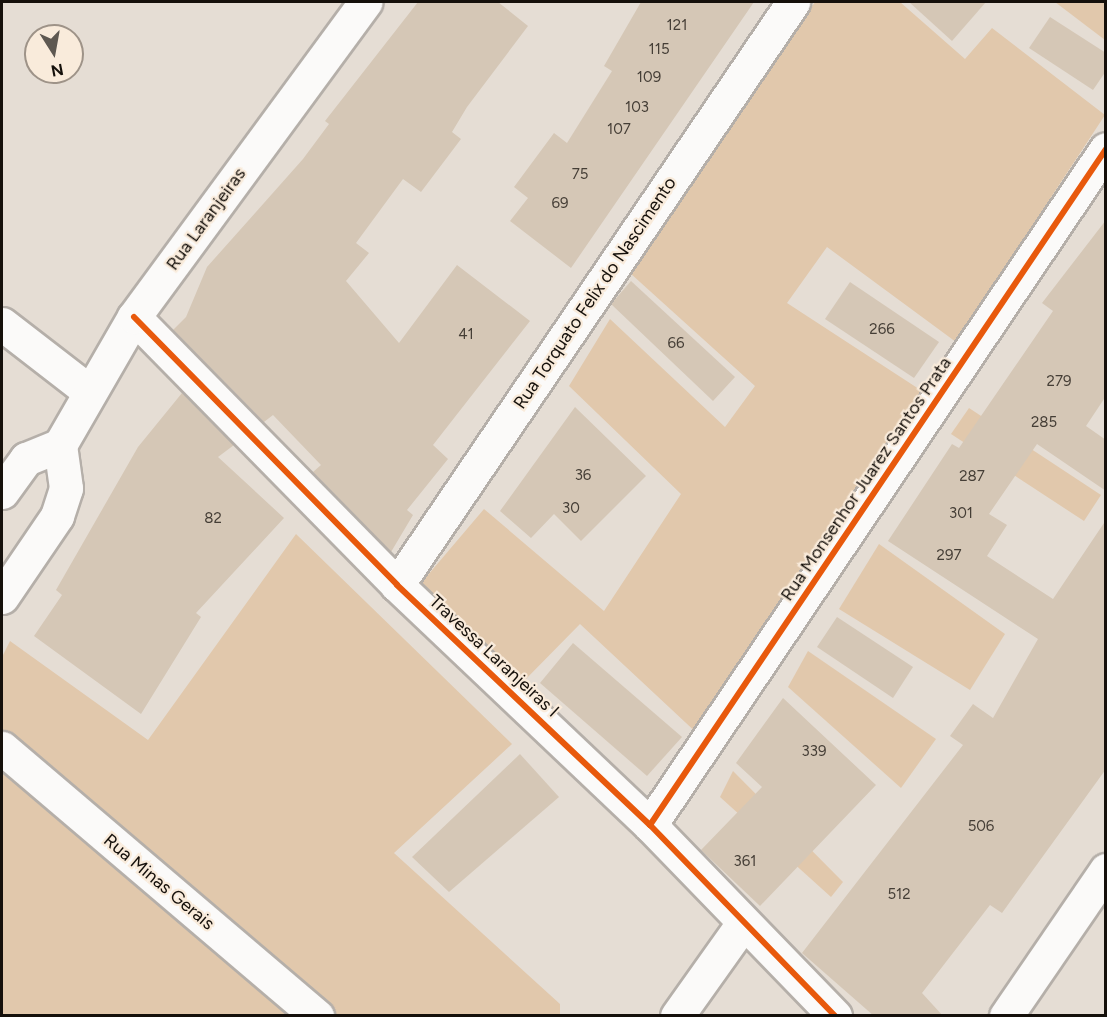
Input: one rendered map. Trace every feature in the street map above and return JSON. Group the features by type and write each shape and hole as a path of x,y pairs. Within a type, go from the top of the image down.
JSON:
{"street":[{"name":"Rua Laranjeiras","path":"60,445 134,317 365,2"},
{"name":"Rua Torquato Felix do Nascimento","path":"397,585 793,2"},
{"name":"Rua Monsenhor Juarez Santos Prata","path":"650,825 1106,149"},
{"name":"Travessa Laranjeiras I","path":"134,317 397,585 650,825 835,1016"},
{"path":"2,324 90,392"},
{"path":"2,492 26,459 60,445 66,488 62,505 2,597"},
{"name":"Rua Minas Gerais","path":"2,748 317,1016"},
{"path":"1006,1016 1106,870"},
{"path":"677,1016 743,923"}],"shaded area":[{"path":"815,2 900,2 965,59 992,28 1105,115 956,342 827,247 787,303 922,391 701,737 580,624 521,684 416,589 484,509 604,611 681,494 569,386 610,319 725,427 755,386 630,273"},
{"path":"1055,2 1105,2 1105,40"},
{"path":"969,408 1101,495 1084,521 951,434"},
{"path":"296,534 512,744 394,853 560,1004 560,1015 2,1016 2,657 10,641 148,740"},
{"path":"879,544 1005,634 970,690 839,609"},
{"path":"808,651 936,739 901,788 788,687"},
{"path":"733,771 843,882 831,897 720,797"}],"building":[{"path":"418,2 498,2 528,26 467,107 452,132 461,139 421,192 403,179 356,243 369,253 346,281 399,343 457,265 530,321 433,445 448,459 407,510 413,515 391,552 313,472 321,465 273,415 264,422 173,330 186,317 207,267 303,159 329,124 325,121"},
{"path":"641,2 754,2 571,268 510,221 528,198 514,187 554,133 567,143 612,71 604,66"},
{"path":"909,2 986,2 952,41"},
{"path":"1050,17 1106,53 1106,71 1093,90 1029,48"},
{"path":"1106,220 1106,396 1086,426 1106,440 1106,491 1037,444 989,514 1007,525 987,556 1053,599 1106,520 1106,769 1002,913 990,905 922,993 943,1016 874,1016 802,953 963,745 950,736 973,704 993,718 1038,639 888,541 952,444 959,448 1053,311 1042,303"},
{"path":"631,281 735,377 713,401 611,304"},
{"path":"850,282 939,342 914,378 825,319"},
{"path":"182,393 234,445 218,457 284,518 196,613 201,617 141,714 34,636 62,595 56,590 138,447"},
{"path":"575,407 646,476 581,541 554,514 531,538 500,511"},
{"path":"837,617 913,667 893,698 817,647"},
{"path":"573,643 682,737 647,776 540,683"},
{"path":"783,698 876,785 760,906 701,850 762,787 736,763"},
{"path":"520,754 559,797 449,892 412,857"}],"cycle path":[{"path":"650,825 1106,149"},
{"path":"134,317 397,585 650,825 835,1016"}]}
